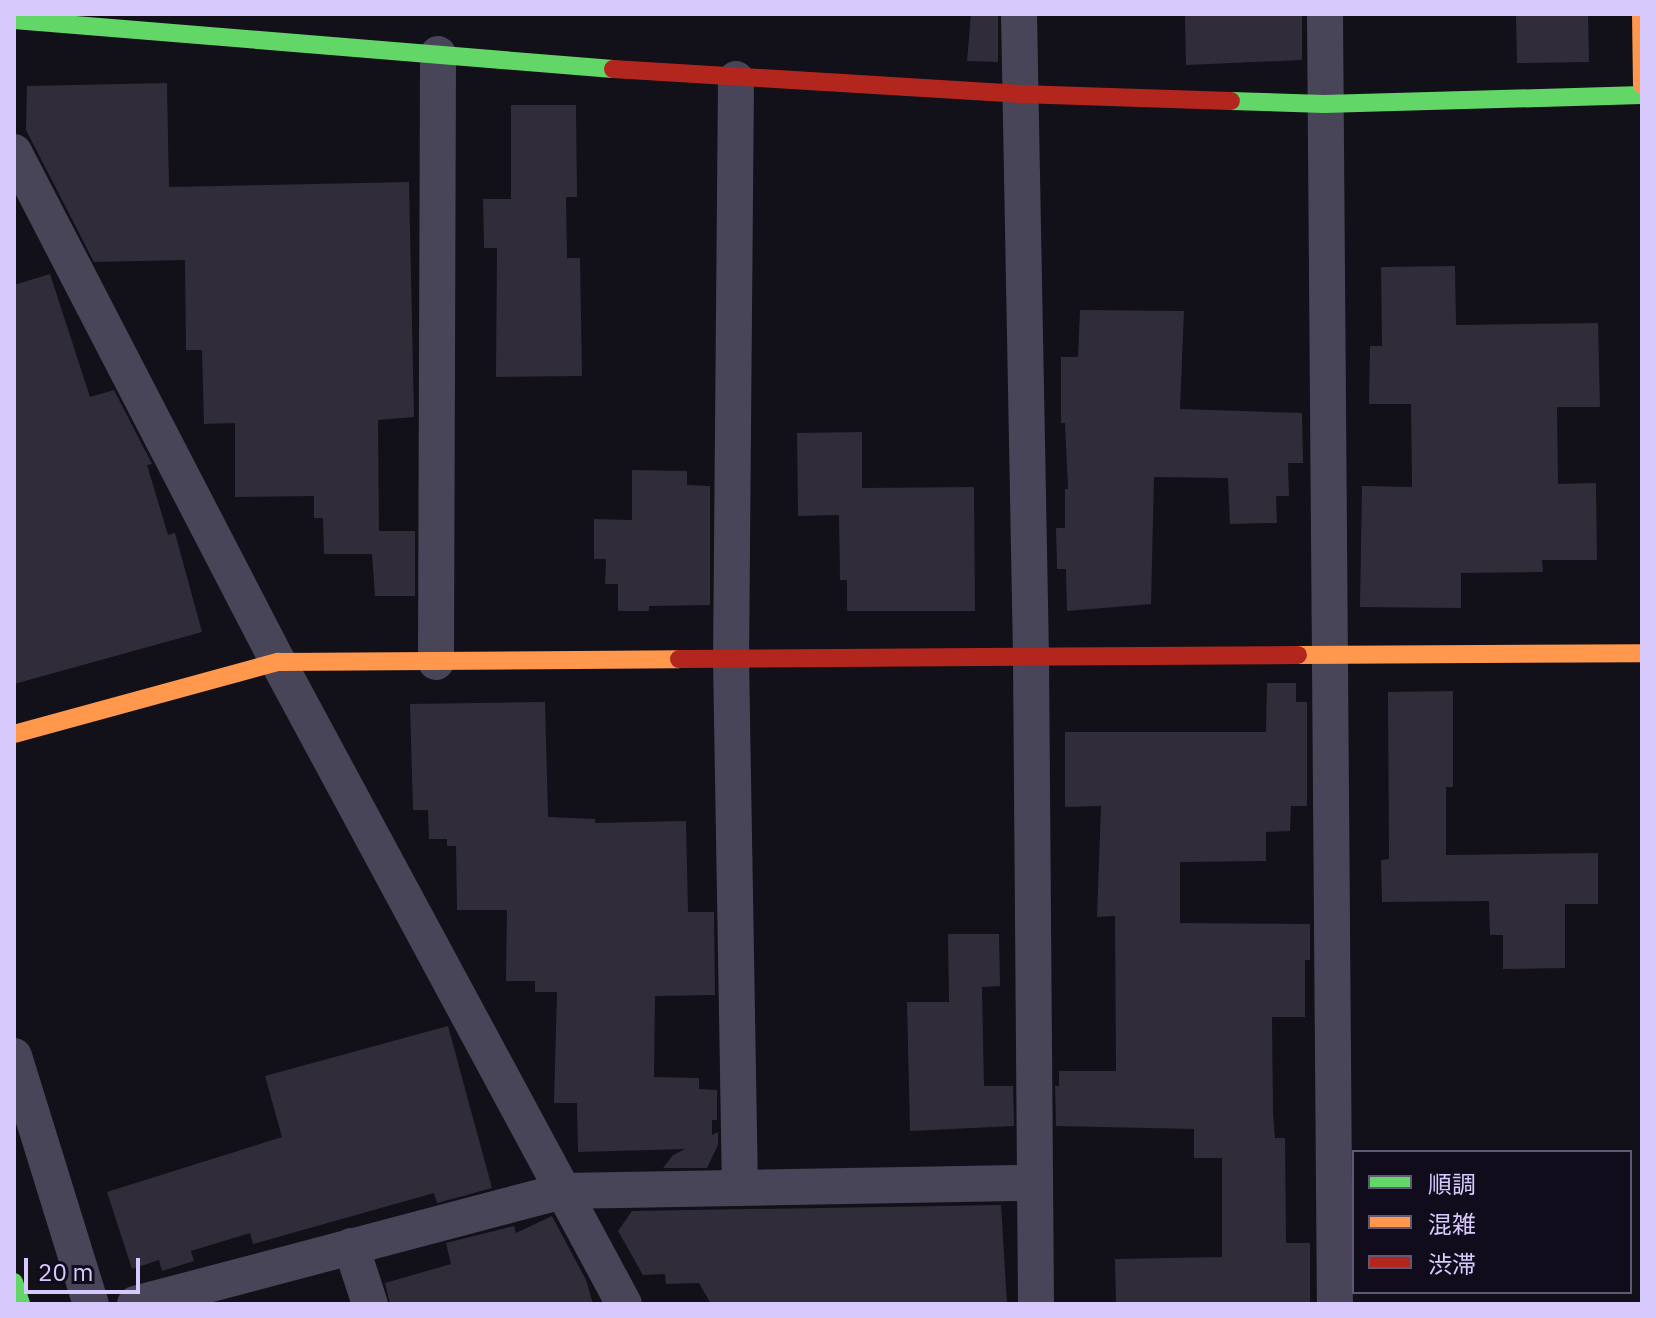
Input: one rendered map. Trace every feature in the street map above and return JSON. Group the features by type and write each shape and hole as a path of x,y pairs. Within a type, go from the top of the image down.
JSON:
{"main road":[{"path":"1641,14 1642,85"},
{"path":"14,20 736,79 1020,94 1324,104 1642,95"},
{"path":"14,734 278,662 1642,653"},
{"path":"14,1282 21,1304"}],"street":[{"path":"1019,14 1031,657 1036,1304"},
{"path":"1325,14 1335,1304"},
{"path":"436,662 438,54"},
{"path":"736,79 731,659 740,1188"},
{"path":"14,152 278,662 624,1304"},
{"path":"14,1056 91,1304"},
{"path":"135,1304 563,1191 1035,1183"},
{"path":"351,1246 370,1304"}],"building":[{"path":"971,14 998,16 998,62 967,61"},
{"path":"1185,14 1302,14 1302,60 1186,65"},
{"path":"1588,15 1589,62 1517,63 1516,16"},
{"path":"167,83 169,187 409,182 414,417 378,420 379,531 415,531 415,596 375,596 372,554 324,554 323,518 314,518 314,496 235,497 235,423 204,424 202,350 186,350 185,260 94,262 26,130 27,86"},
{"path":"511,105 576,105 577,197 566,197 567,258 580,258 582,376 496,377 497,248 484,248 483,199 511,199"},
{"path":"1455,266 1456,325 1598,323 1600,407 1557,407 1558,484 1596,483 1597,560 1542,560 1543,572 1461,573 1461,608 1360,607 1362,486 1412,487 1411,404 1369,404 1370,346 1382,346 1381,267"},
{"path":"50,274 90,397 114,390 152,464 147,465 168,535 175,533 202,632 14,684 14,285"},
{"path":"1080,310 1184,311 1180,409 1302,413 1303,463 1288,463 1289,496 1276,496 1277,523 1230,524 1228,478 1154,477 1151,604 1067,611 1066,569 1057,569 1056,528 1065,528 1065,489 1068,489 1065,423 1061,423 1061,357 1078,357"},
{"path":"862,432 862,488 974,487 975,611 847,611 847,580 840,580 839,515 798,516 797,433"},
{"path":"632,470 687,471 687,485 710,486 710,605 649,606 649,611 618,611 618,584 605,584 606,559 594,559 594,519 632,520"},
{"path":"1267,683 1296,683 1296,702 1307,702 1307,806 1291,806 1290,831 1266,832 1266,861 1180,862 1180,923 1310,924 1310,960 1305,960 1305,1017 1272,1017 1275,1138 1285,1138 1286,1243 1310,1243 1310,1302 1116,1304 1115,1259 1222,1257 1222,1158 1194,1158 1194,1129 1056,1126 1055,1086 1059,1086 1059,1071 1116,1071 1115,916 1097,917 1101,806 1065,807 1065,732 1266,732"},
{"path":"1453,691 1453,787 1446,787 1446,855 1598,853 1598,904 1565,904 1565,968 1503,969 1503,935 1490,935 1489,901 1382,902 1381,860 1389,859 1388,692"},
{"path":"545,702 548,817 595,819 595,823 686,821 688,912 714,912 715,995 655,996 654,1077 699,1078 699,1089 717,1090 717,1120 712,1120 712,1135 718,1132 718,1145 707,1168 663,1168 673,1155 685,1149 578,1152 577,1103 554,1103 557,992 535,992 535,981 506,981 507,910 457,910 456,846 447,846 447,839 429,839 428,810 413,810 410,704"},
{"path":"948,934 999,934 1000,986 982,987 984,1086 1013,1086 1014,1126 910,1131 907,1002 949,1002"},
{"path":"448,1026 492,1188 437,1203 434,1193 253,1244 250,1233 191,1251 194,1261 162,1271 159,1260 132,1269 107,1192 282,1137 265,1076"},
{"path":"1001,1205 1007,1304 711,1304 699,1283 666,1284 665,1274 643,1275 618,1231 632,1211"},
{"path":"552,1216 586,1280 593,1304 390,1304 385,1283 451,1264 446,1243 514,1226 516,1233"}],"traffic: fast":[{"path":"14,20 613,69"},
{"path":"1231,101 1324,104 1642,95"},
{"path":"14,1282 21,1304"}],"traffic: slow":[{"path":"1641,14 1642,85"},
{"path":"1298,655 1642,653"},
{"path":"14,734 278,662 679,659"}],"traffic: jam":[{"path":"613,69 1020,94 1231,101"},
{"path":"679,659 1298,655"}]}
